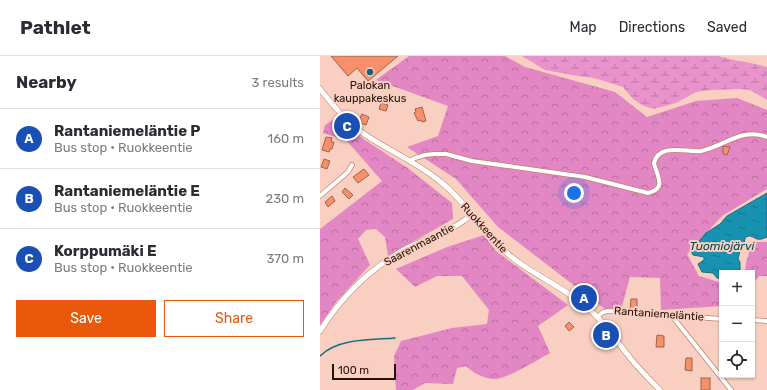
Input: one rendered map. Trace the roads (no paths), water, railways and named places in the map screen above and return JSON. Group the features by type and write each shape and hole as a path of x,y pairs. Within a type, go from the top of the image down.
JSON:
{"street":[{"name":"Ruokkeentie","path":"320,89 345,118 357,129 410,161 450,190 498,245 512,257 526,268 571,295 597,317 631,359 660,390"},
{"path":"410,161 425,155 446,154 472,161 579,176 648,193 655,191 660,183 654,163 655,159 660,154 672,150 703,150 747,134 756,133 767,137"},
{"path":"320,196 348,172 352,165"},
{"name":"Saarenmaantie","path":"320,331 341,302 360,282 384,262 461,223 472,214"},
{"name":"Rantaniemeläntie","path":"597,317 603,312 608,311 719,319"},
{"path":"672,316 730,390"},
{"path":"755,320 767,321"}],"water":[{"name":"Tuomiojärvi","path":"767,193 767,237 757,239 750,236 745,238 744,246 740,251 738,259 740,262 740,270 719,270 719,278 713,273 702,272 698,264 704,260 704,257 693,255 691,251 706,233 720,224 727,216"}],"waterway":[{"path":"320,356 327,350 345,343 395,338"}],"place":[{"name":"Palokan kauppakeskus","path":"370,72"},
{"name":"Korppumäki E","path":"347,126"},
{"name":"Rantaniemeläntie P","path":"584,298"},
{"name":"Rantaniemeläntie E","path":"606,335"}]}
